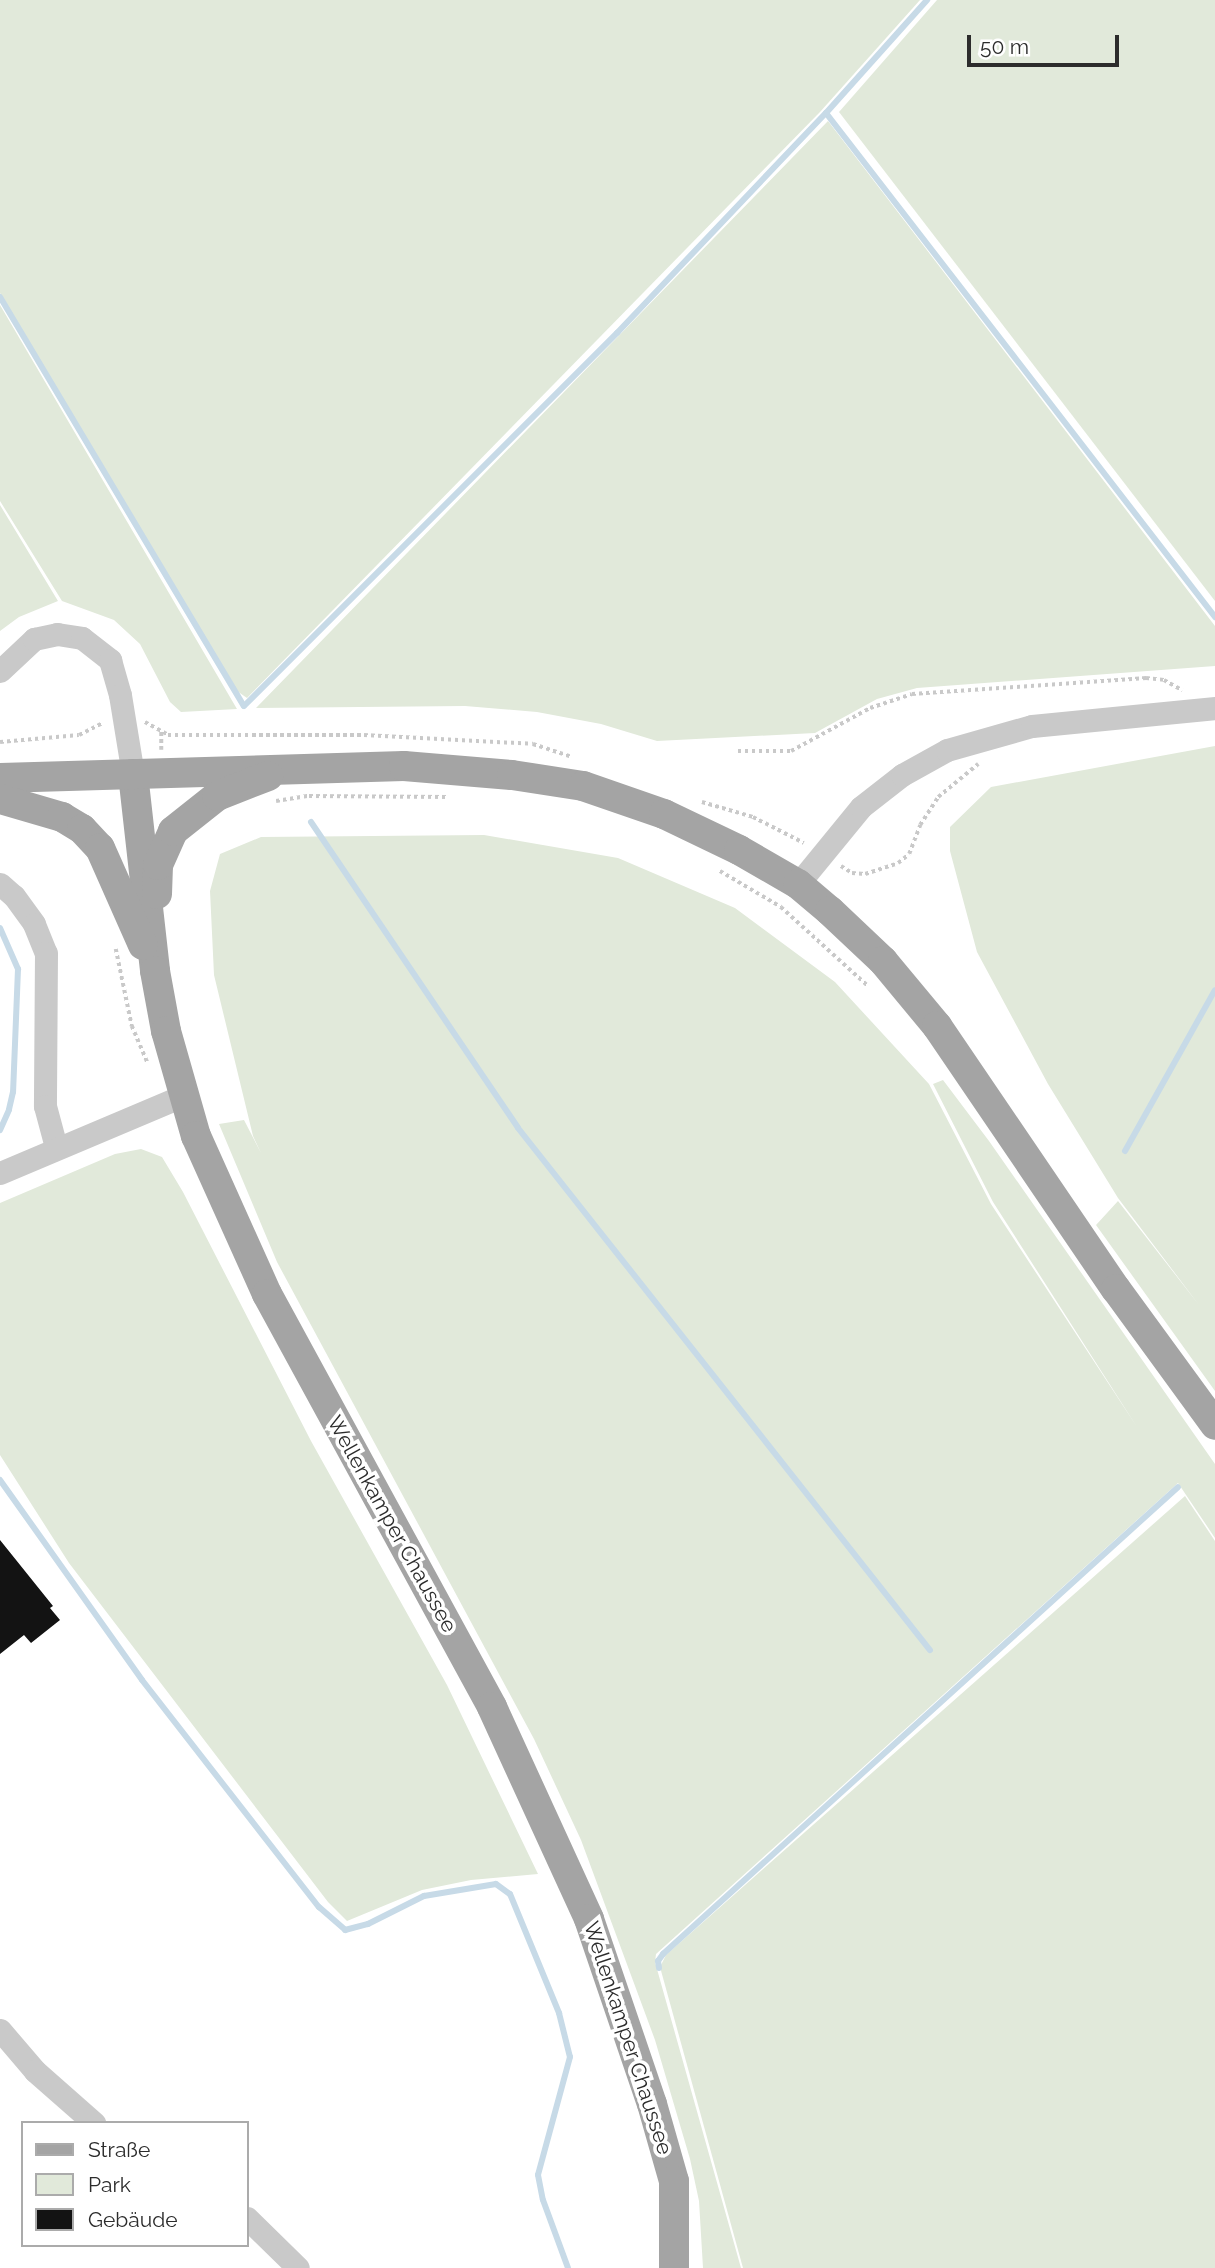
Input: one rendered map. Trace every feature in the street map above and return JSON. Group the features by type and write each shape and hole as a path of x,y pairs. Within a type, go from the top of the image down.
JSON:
{"main road":[{"path":"0,778 293,767 404,766 512,775 583,786 664,814 740,850 789,895 883,961 937,1026 1116,1289 1215,1425"},
{"path":"155,971 158,865 173,831 217,796 293,767"},
{"name":"Wellenkamper Chaussee","path":"133,774 155,971 182,1096 209,1170 267,1294 492,1707 589,1919 652,2104 674,2180 674,2268"},
{"path":"0,799 62,817 82,830 100,848 155,971"}],"street":[{"path":"0,671 34,639 57,634 82,638 110,660 125,721 133,774"},
{"path":"789,895 861,807 902,775 947,750 1032,726 1205,709"},
{"path":"0,884 14,896 34,924 46,953 45,1106 57,1147"},
{"path":"0,1173 182,1096"},
{"path":"0,2030 35,2071 92,2121"},
{"path":"248,2219 299,2268"}],"path":[{"path":"738,751 790,751 870,708 912,694 1146,678 1164,680 1180,688 1205,709"},
{"path":"0,742 79,735 98,723 125,721"},
{"path":"161,731 168,735 364,735 533,744 584,761"},
{"path":"696,800 753,817 791,835 852,873 865,874 898,863 909,854 920,825 938,797 987,760"},
{"path":"273,801 309,796 460,797"},
{"path":"718,869 789,895"},
{"path":"115,944 132,1026 148,1064"}],"green space":[{"path":"0,0 920,0 820,112 247,698 237,691 0,293"},
{"path":"937,0 1215,0 1215,601 839,112"},
{"path":"828,121 1215,626 1215,666 917,688 877,699 815,733 657,741 601,724 537,712 465,706 256,708"},
{"path":"0,305 237,709 181,712 170,702 140,644 114,620 62,601 0,501"},
{"path":"0,505 58,601 19,617 0,631"},
{"path":"1215,746 1215,1391 1096,1225 1118,1201 1199,1305 1118,1198 1048,1084 977,952 950,851 950,827 991,787"},
{"path":"484,835 618,858 735,908 835,982 929,1084 991,1204 1137,1427 993,1202 933,1084 943,1080 989,1141 1215,1464 1215,1538 1178,1483 656,1954 655,1962 741,2268 703,2268 699,2201 690,2159 655,2040 581,1840 534,1739 277,1262 219,1124 244,1120 261,1153 253,1136 214,975 210,891 220,854 261,837"},
{"path":"141,1149 162,1157 183,1192 311,1441 447,1685 538,1874 471,1880 422,1890 347,1921 328,1902 69,1563 0,1455 0,1203 115,1154"},
{"path":"1185,1496 1215,1541 1215,2268 743,2268 660,1967 666,1955"}],"building":[{"path":"0,1540 53,1606 50,1608 60,1620 31,1643 24,1635 0,1654"}],"waterway":[{"path":"0,297 244,706 617,333 826,113 927,0"},
{"path":"826,113 1215,617"},
{"path":"311,822 518,1128 930,1650"},
{"path":"0,928 18,969 13,1092 0,1130"},
{"path":"1125,1151 1215,990"},
{"path":"0,1480 142,1680 319,1907 345,1930 368,1924 424,1896 496,1884 510,1894 559,2013 570,2057 538,2175 543,2200 568,2268"},
{"path":"659,1968 658,1961 663,1954 1178,1487"}]}
